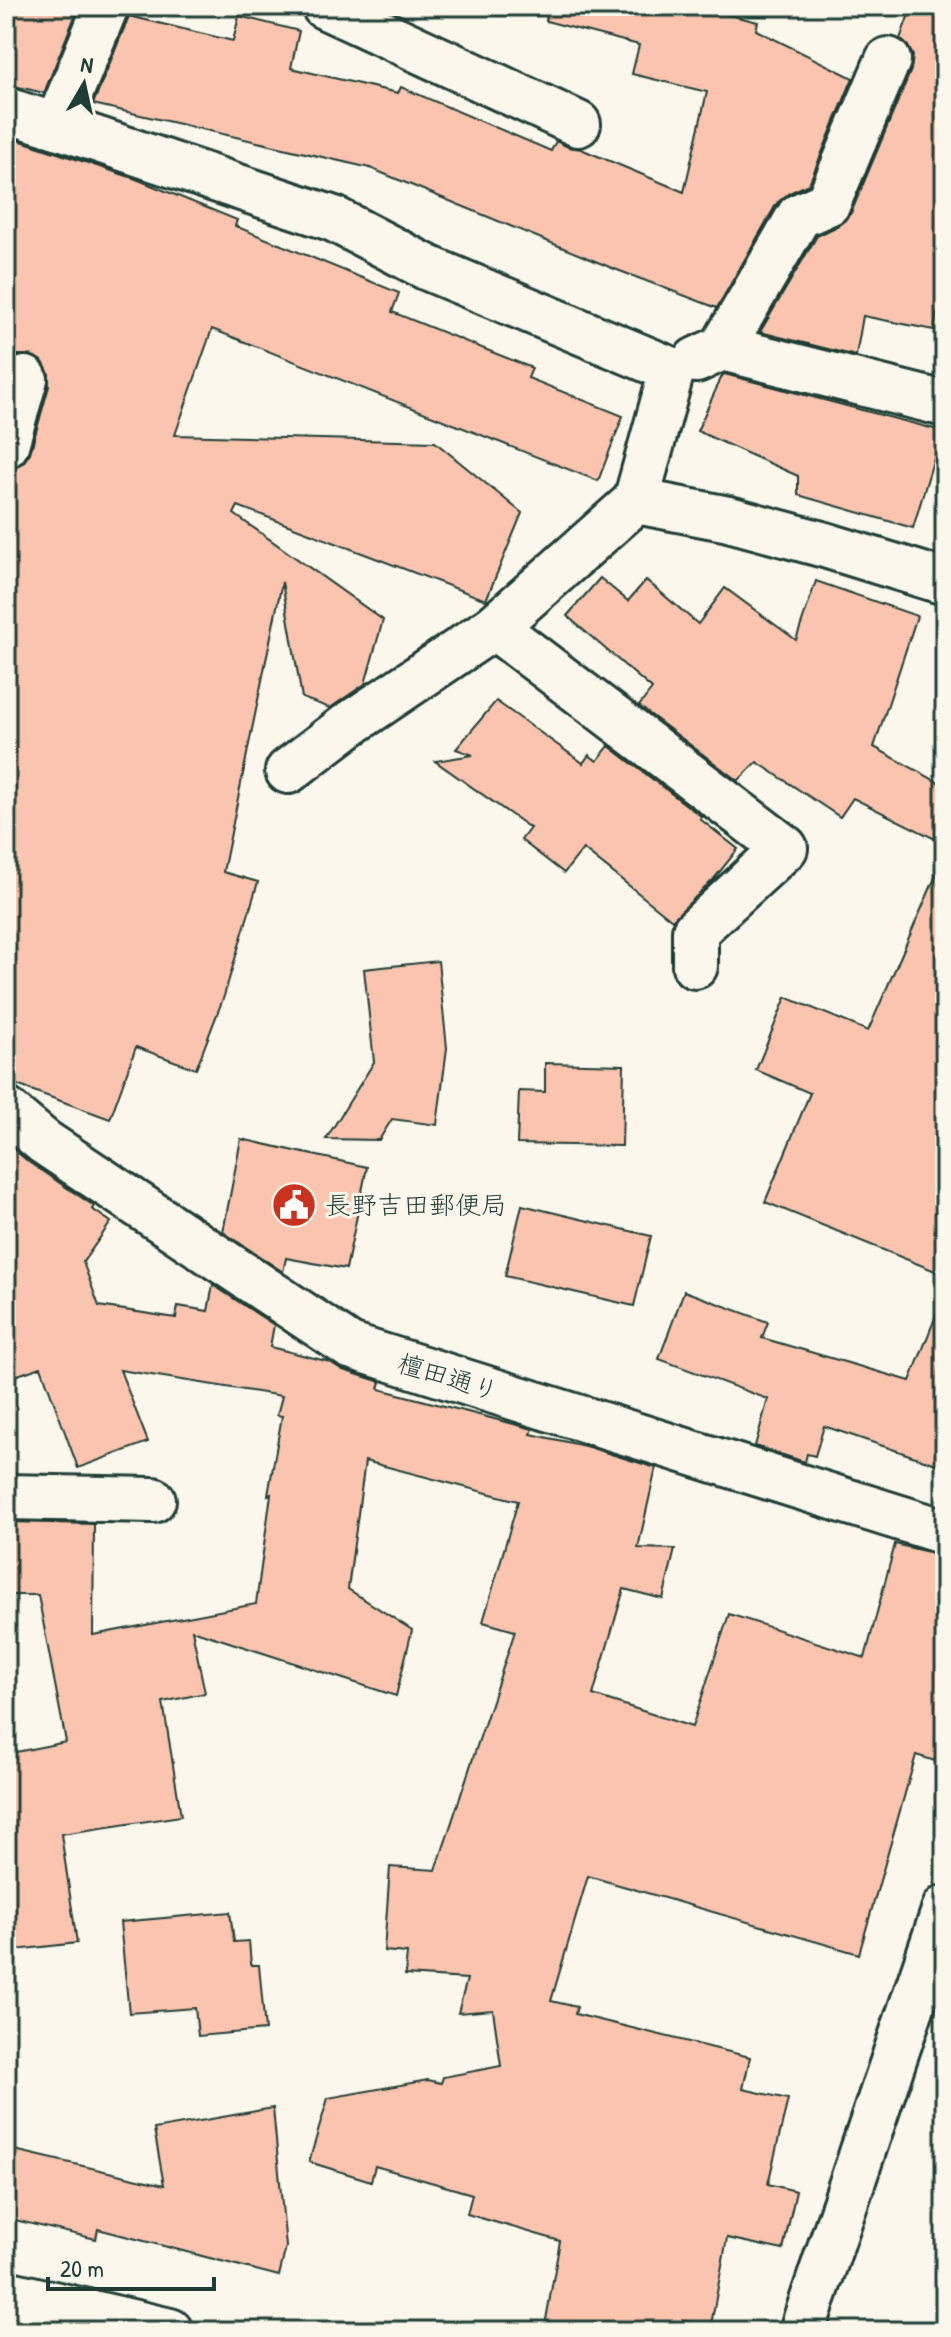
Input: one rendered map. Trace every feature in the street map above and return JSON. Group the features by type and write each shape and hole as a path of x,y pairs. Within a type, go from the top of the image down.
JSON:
{"street":[{"path":"57,126 106,6"},
{"path":"324,6 578,124"},
{"path":"6,110 334,219 428,268 672,370 722,348 799,216 828,203 888,60"},
{"path":"722,348 945,404"},
{"path":"288,771 347,726 494,627 636,501 672,370"},
{"path":"6,445 25,379"},
{"path":"636,501 729,519 945,582"},
{"path":"494,627 785,848 695,931 695,966"},
{"name":"檀田通り","path":"6,1110 44,1142 350,1346 945,1532"},
{"path":"6,1497 153,1500"},
{"path":"802,2331 945,1908"},
{"path":"6,2293 170,2331"}],"building":[{"path":"6,6 79,6 44,93 6,84"},
{"path":"548,6 692,6 758,22 756,30 853,78 809,184 789,193 777,203 717,308 370,168 93,104 129,16 233,41 239,16 299,31 291,68 398,93 401,87 551,151 556,141 684,192 707,92 632,74 639,45 546,21"},
{"path":"912,6 945,6 945,274 934,330 863,316 856,356 760,332 817,236 838,226 851,213 911,70 913,56 900,39"},
{"path":"6,136 136,179 237,220 235,226 399,293 392,312 532,368 528,378 623,416 598,481 212,329 175,435 435,442 522,513 486,600 238,506 234,514 383,620 365,684 330,708 302,698 282,582 223,872 258,882 224,996 196,1069 136,1047 110,1119 6,1081 6,469 23,463 30,453 49,386 49,374 43,362 31,355 18,355 6,364"},
{"path":"724,374 942,431 913,528 798,495 798,476 697,431"},
{"path":"600,578 628,601 646,580 698,624 725,588 796,640 816,581 917,616 874,747 945,786 945,844 853,798 840,817 757,762 738,781 639,706 652,689 567,616"},
{"path":"496,701 583,763 589,755 597,761 609,746 702,817 700,819 738,849 713,880 672,920 583,849 564,873 521,840 530,828 435,761 473,755 456,749"},
{"path":"945,855 945,1275 765,1202 810,1093 756,1070 786,997 868,1031"},
{"path":"438,961 447,1048 437,1125 392,1119 379,1140 326,1139 374,1062 364,969"},
{"path":"545,1063 624,1065 622,1146 517,1144 519,1091 545,1092"},
{"name":"長野吉田郵便局","path":"241,1139 367,1167 346,1269 286,1258 283,1272 223,1232"},
{"path":"6,1143 94,1206 92,1209 111,1222 83,1262 99,1306 176,1318 178,1306 208,1311 213,1285 274,1325 270,1347 330,1362 343,1370 381,1382 379,1389 533,1429 531,1434 585,1446 656,1468 638,1548 675,1549 663,1599 624,1589 593,1695 692,1727 729,1614 865,1658 895,1544 945,1556 945,1730 935,1761 916,1755 859,1954 588,1876 551,2001 577,2007 575,2014 750,2057 743,2089 788,2099 768,2184 796,2191 783,2250 727,2238 711,2325 683,2321 682,2331 544,2331 560,2241 467,2214 472,2194 375,2166 371,2181 309,2162 328,2098 428,2080 441,2083 443,2077 501,2066 493,2010 458,2013 467,1979 405,1975 407,1953 384,1951 390,1867 436,1870 515,1631 483,1622 518,1501 365,1461 348,1589 412,1630 396,1696 192,1630 205,1693 163,1702 181,1816 61,1834 77,1943 16,1950 12,1931 6,1932 6,1754 66,1742 38,1595 6,1595 6,1522 94,1524 93,1635 256,1604 271,1494 268,1495 282,1416 277,1415 282,1396 120,1370 148,1442 78,1468 41,1367 6,1379"},
{"path":"522,1205 651,1236 634,1306 505,1276"},
{"path":"684,1291 768,1322 762,1338 910,1381 945,1299 945,1467 824,1426 815,1456 807,1454 805,1462 755,1446 768,1399 659,1359"},
{"path":"230,1912 234,1942 249,1941 251,1965 259,1965 265,2030 198,2036 195,2008 129,2013 120,1922"},
{"path":"273,2108 286,2247 279,2276 98,2229 96,2239 6,2218 6,2148 164,2185 154,2129"}],"place":[{"name":"長野吉田郵便局","path":"294,1205"}]}
